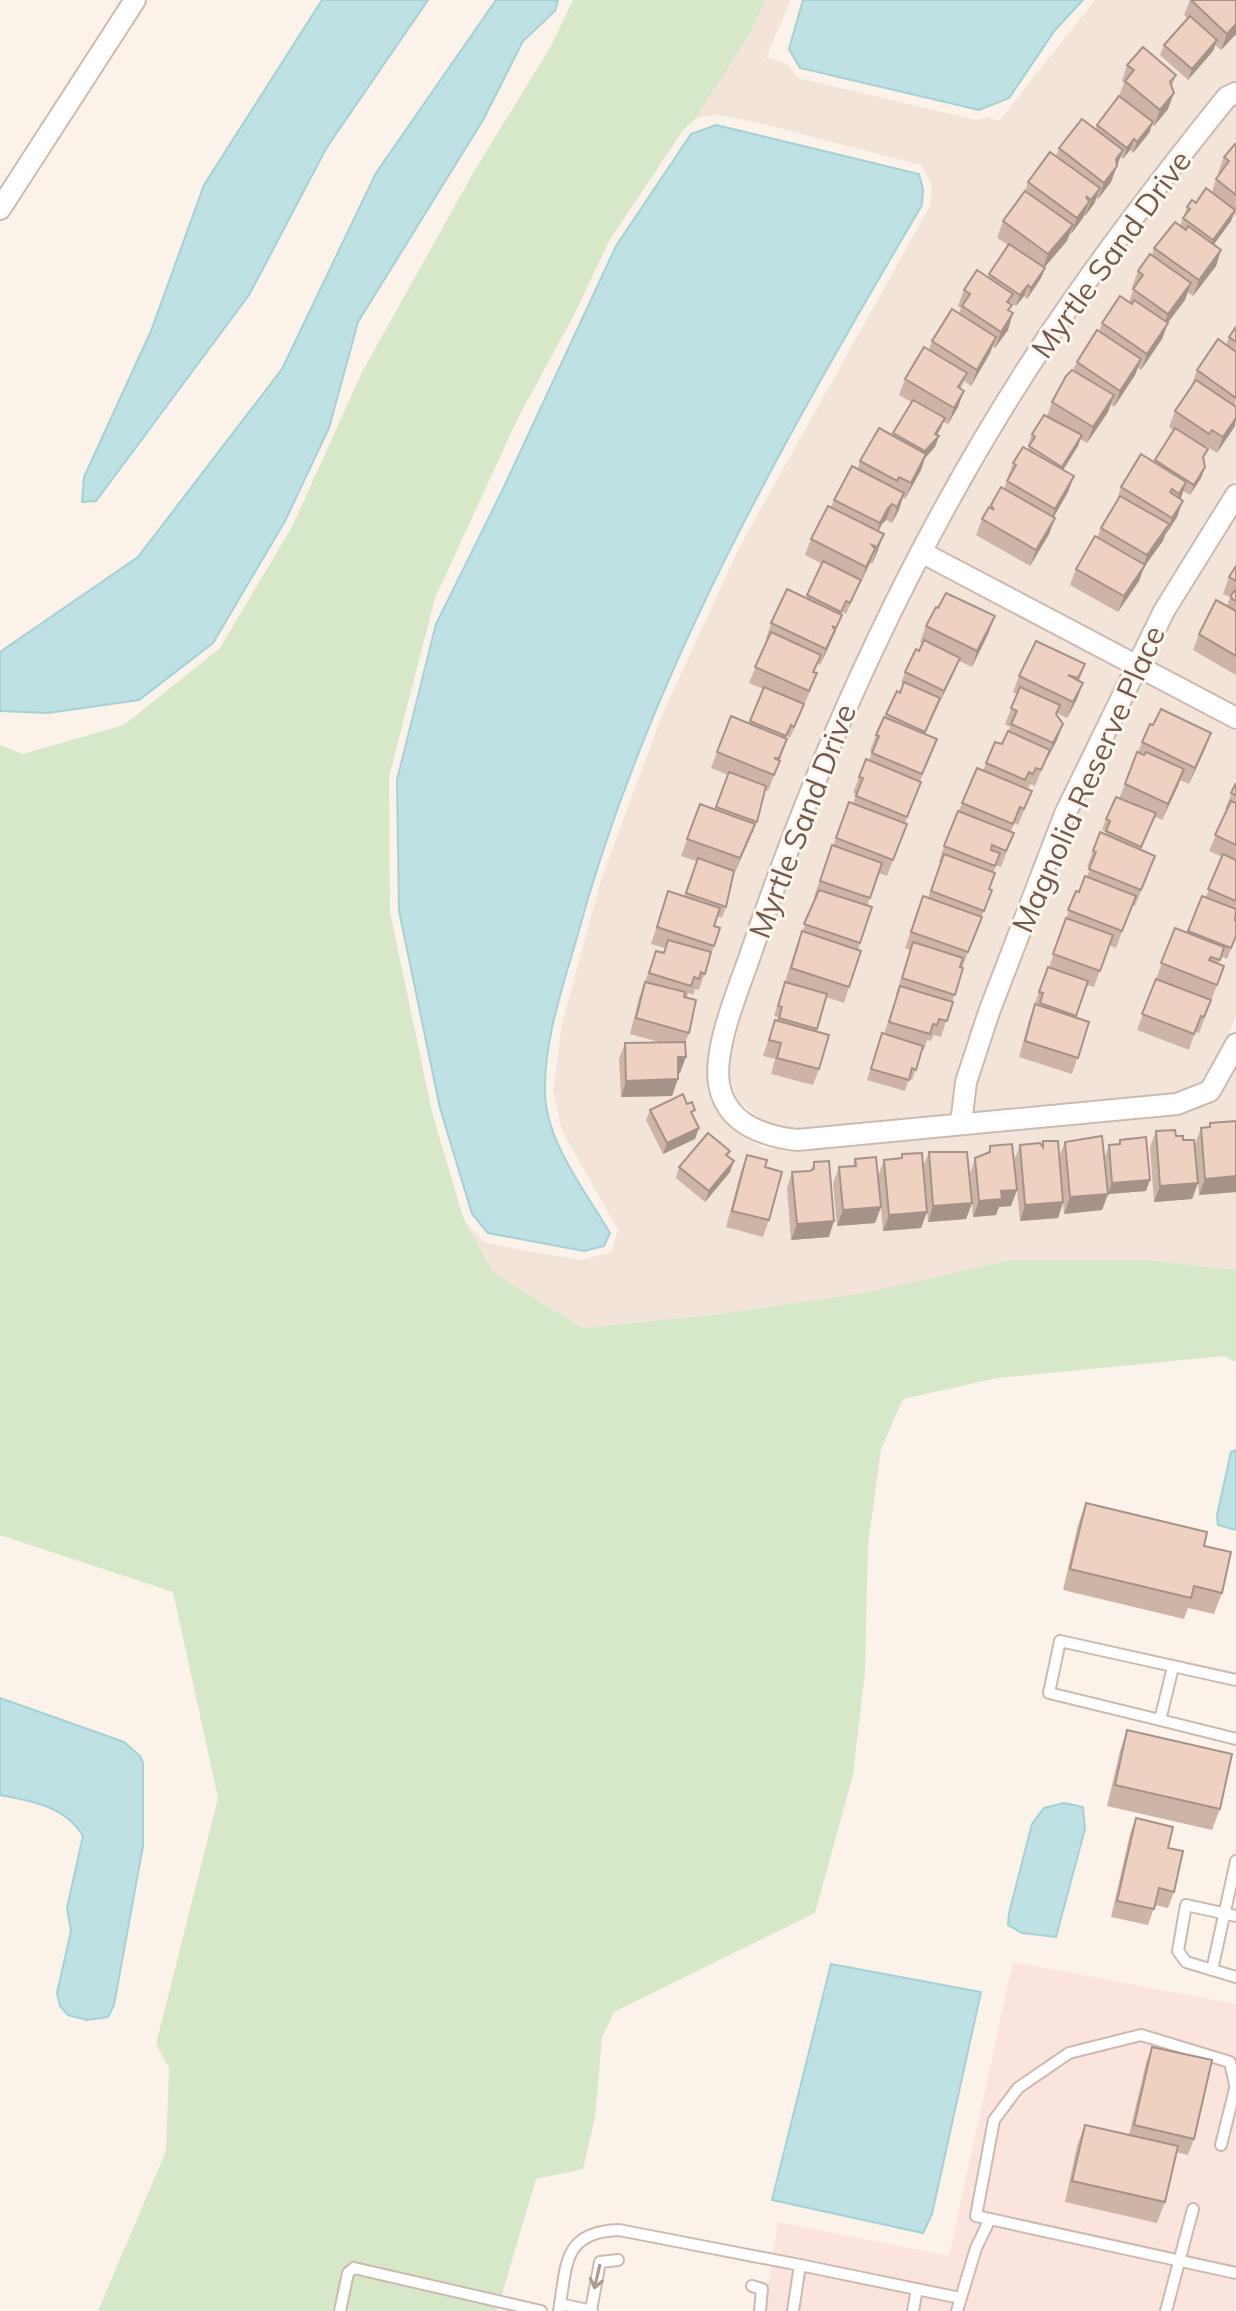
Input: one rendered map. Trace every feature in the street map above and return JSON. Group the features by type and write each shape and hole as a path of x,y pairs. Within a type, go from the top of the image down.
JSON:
{"street":[{"path":"0,209 135,0"},
{"name":"Myrtle Sand Drive","path":"1236,93 1227,97 1160,180 1050,334 921,552 861,673 810,790 732,1009 721,1052 719,1084 729,1108 745,1124 765,1136 797,1140 1177,1104 1210,1091 1236,1044"},
{"name":"Magnolia Reserve Place","path":"961,1124 966,1082 1026,909 1065,814 1164,611 1236,495"},
{"path":"921,552 1236,718"}],"lane":[{"path":"1236,1680 1060,1641 1049,1693 1236,1739"},
{"path":"1160,1720 1173,1667"},
{"path":"1212,1970 1230,1915 1236,1861"},
{"path":"1230,1915 1186,1905 1179,1929 1178,1951 1186,1962 1236,1977"},
{"path":"1221,2145 1236,2089 1230,2062 1141,2035 1069,2053 1018,2088 994,2120 976,2216 1236,2273"},
{"path":"1166,2311 1193,2209"},
{"path":"958,2311 976,2248 990,2219"},
{"path":"618,2260 600,2262 592,2310 559,2307 569,2254 577,2240 598,2231 619,2230 960,2298"},
{"path":"793,2311 800,2265"},
{"path":"340,2311 348,2273 354,2268 541,2311"},
{"path":"752,2286 762,2289 760,2311"},
{"path":"913,2311 917,2289"}],"shaded area":[{"path":"766,0 791,0 766,57 787,64 798,78 976,120 988,117 999,121 1095,0 1236,0 1236,81 1220,90 1153,173 1041,328 937,499 884,599 839,695 768,874 723,1005 710,1089 720,1113 740,1134 763,1148 796,1151 1180,1115 1219,1097 1236,1067 1236,1270 1148,1260 1011,1260 863,1293 712,1315 583,1328 494,1273 467,1223 484,1242 517,1249 582,1260 611,1252 618,1230 562,1131 553,1091 562,1024 601,880 662,715 739,548 930,206 932,186 921,165 755,122 718,115 696,118 751,32"},
{"path":"1236,105 1236,477 1155,605 1131,651 935,547 1058,340 1168,187"},
{"path":"1236,515 1236,705 1150,661 1172,617"},
{"path":"924,567 1121,671 1056,809 1016,906 956,1079 952,1113 798,1129 768,1125 738,1101 730,1081 731,1053 742,1012 819,794 857,705"},
{"path":"1139,681 1236,731 1236,1015 1224,1048 1204,1082 1176,1093 972,1111 976,1085 998,1015 1074,818"},
{"path":"1013,1962 1236,2004 1235,2311 764,2311 778,2222 949,2256"}],"green space":[{"path":"573,0 766,0 751,32 696,118 684,129 609,241 575,313 518,418 435,598 389,777 390,912 432,1112 463,1217 494,1273 583,1328 712,1315 863,1293 1011,1260 1148,1260 1236,1270 1236,1362 1224,1356 997,1378 903,1399 881,1449 868,1545 865,1672 853,1775 815,1913 614,2012 602,2038 595,2118 583,2169 536,2179 497,2311 98,2311 166,2151 169,2068 156,2044 218,1798 173,1592 0,1535 0,745 23,754 124,725 220,648 293,525 362,372 476,168 551,46"}],"water":[{"path":"322,0 428,0 327,147 249,295 96,501 82,502 84,477 151,331 204,185"},
{"path":"496,0 558,0 555,11 523,41 483,120 358,322 329,428 285,521 213,643 139,700 48,713 0,711 0,652 138,557 282,369 376,173"},
{"path":"803,0 1083,0 1055,30 1009,98 979,110 800,68 789,49"},
{"path":"716,125 919,174 923,189 922,205 820,381 725,560 681,652 607,840 560,994 546,1072 547,1110 559,1147 610,1233 604,1246 584,1251 488,1233 472,1214 440,1108 399,911 397,780 436,624 502,491 616,246 691,134"},
{"path":"1236,1450 1236,1530 1218,1525 1217,1515 1231,1452"},
{"path":"0,1698 124,1742 140,1756 143,1763 143,1846 114,2005 108,2017 87,2020 68,2015 60,2006 57,1993 71,1931 67,1908 83,1836 67,1818 47,1806 0,1795"},
{"path":"1064,1803 1083,1807 1085,1829 1056,1937 1022,1933 1008,1925 1009,1913 1032,1824 1044,1808"},
{"path":"831,1964 981,1992 932,2214 923,2233 772,2200"}],"building":[{"path":"1191,0 1236,0 1236,24 1227,34"},
{"path":"1190,16 1217,40 1192,69 1164,45"},
{"path":"1143,47 1176,75 1170,82 1174,93 1160,110 1125,81 1134,70 1127,65"},
{"path":"1119,96 1153,122 1137,142 1134,139 1127,148 1097,125"},
{"path":"1082,119 1123,150 1116,159 1117,166 1104,183 1059,148"},
{"path":"1235,144 1236,195 1216,179 1229,161 1224,157"},
{"path":"1050,152 1100,188 1091,200 1086,196 1089,202 1077,218 1028,182"},
{"path":"1206,188 1235,210 1213,240 1183,218 1192,200 1196,203"},
{"path":"1025,191 1073,225 1048,254 1003,221"},
{"path":"1175,222 1186,230 1188,226 1221,250 1199,280 1154,248"},
{"path":"1009,244 1045,268 1031,288 1028,285 1020,295 989,274"},
{"path":"1150,254 1191,283 1168,314 1133,289 1143,275 1138,271"},
{"path":"977,270 1013,294 1007,302 1012,305 1008,310 1013,313 1001,332 962,306 970,294 964,290"},
{"path":"1120,296 1132,304 1134,300 1168,323 1147,354 1102,323"},
{"path":"952,309 996,337 977,370 932,341"},
{"path":"1236,327 1236,342 1229,337"},
{"path":"1097,330 1141,359 1120,391 1077,362"},
{"path":"1218,339 1236,352 1236,398 1197,370"},
{"path":"924,347 967,373 958,387 964,391 954,408 905,379"},
{"path":"1072,370 1114,395 1093,427 1052,402"},
{"path":"1196,380 1236,407 1236,418 1223,437 1212,430 1209,434 1175,411"},
{"path":"913,400 945,418 935,434 939,436 925,451 893,433"},
{"path":"1044,415 1082,435 1062,467 1029,446 1035,437 1032,434"},
{"path":"879,428 926,454 911,483 899,477 897,481 860,461"},
{"path":"1175,428 1208,449 1203,457 1205,467 1194,485 1155,460"},
{"path":"1023,447 1074,476 1055,509 1007,481"},
{"path":"1141,454 1186,482 1179,494 1172,489 1170,492 1183,501 1172,518 1121,487"},
{"path":"852,466 904,493 897,507 892,504 880,523 834,500"},
{"path":"1001,487 1055,518 1036,550 982,519 989,507 994,510 991,505"},
{"path":"1120,496 1169,524 1147,555 1101,528"},
{"path":"828,506 884,534 877,547 872,545 875,549 866,567 811,539"},
{"path":"1095,536 1145,565 1124,596 1076,569"},
{"path":"823,561 861,580 850,603 846,601 841,612 807,595"},
{"path":"1236,566 1236,581 1229,577"},
{"path":"787,589 842,615 836,628 832,626 835,630 826,649 771,623"},
{"path":"946,593 995,616 977,651 926,626"},
{"path":"1216,600 1236,611 1236,656 1199,634"},
{"path":"771,632 821,655 809,691 755,667"},
{"path":"924,640 960,658 944,691 905,672"},
{"path":"1036,641 1085,664 1078,678 1068,675 1083,683 1073,702 1019,676"},
{"path":"904,682 940,698 925,732 886,714"},
{"path":"764,687 804,704 794,727 791,725 786,736 750,721"},
{"path":"1020,687 1060,705 1056,714 1063,724 1053,743 1011,724 1017,711 1011,708"},
{"path":"1161,709 1211,733 1195,768 1142,742"},
{"path":"731,716 787,739 779,758 774,758 780,761 774,775 717,752"},
{"path":"884,717 937,739 922,774 872,753"},
{"path":"1008,731 1050,750 1041,770 1036,768 1033,774 1029,772 1025,780 986,763 995,742 1002,744"},
{"path":"1137,752 1144,755 1146,752 1184,769 1168,804 1125,784"},
{"path":"866,759 921,782 907,817 856,796"},
{"path":"977,768 1032,791 1024,809 1020,807 1013,824 962,803"},
{"path":"729,772 766,786 757,822 716,807"},
{"path":"1116,797 1156,813 1141,847 1106,831 1110,821 1106,819"},
{"path":"1231,801 1236,803 1236,845 1215,835"},
{"path":"849,802 907,824 893,860 836,838"},
{"path":"700,804 755,824 740,858 687,839"},
{"path":"958,811 1014,833 1006,851 992,845 991,850 1000,853 995,866 944,846"},
{"path":"1100,832 1155,856 1141,890 1089,869"},
{"path":"832,845 882,863 870,898 820,881"},
{"path":"944,854 995,873 984,911 931,891"},
{"path":"1223,854 1236,860 1236,901 1208,889"},
{"path":"698,858 734,871 726,907 686,893"},
{"path":"1085,876 1136,896 1122,931 1068,910"},
{"path":"819,890 872,907 860,943 804,924"},
{"path":"668,891 720,908 714,926 720,928 714,946 657,927"},
{"path":"923,896 982,917 968,952 911,932"},
{"path":"1202,896 1236,909 1236,936 1231,948 1188,931"},
{"path":"1066,918 1113,935 1100,971 1053,954"},
{"path":"1175,928 1224,947 1220,960 1211,957 1209,960 1224,966 1217,985 1161,963"},
{"path":"802,931 861,951 849,987 791,968"},
{"path":"668,940 711,952 705,974 701,972 699,979 694,977 691,986 649,973 656,951 664,953"},
{"path":"913,942 963,958 955,995 902,978"},
{"path":"1048,967 1088,981 1076,1016 1040,1003 1043,993 1039,992"},
{"path":"1156,979 1211,1000 1194,1034 1142,1014"},
{"path":"645,982 685,992 684,997 696,1000 689,1033 636,1018"},
{"path":"785,982 827,994 817,1029 779,1018 782,1007 778,1006"},
{"path":"900,986 953,1002 947,1021 939,1019 937,1025 933,1024 930,1034 889,1022"},
{"path":"1035,1004 1089,1022 1078,1058 1025,1041"},
{"path":"775,1020 829,1035 819,1069 777,1058 781,1043 769,1040"},
{"path":"882,1033 923,1046 916,1070 912,1068 909,1080 871,1069"},
{"path":"685,1042 686,1057 678,1057 678,1079 626,1081 625,1043"},
{"path":"683,1094 687,1104 692,1102 695,1110 691,1112 699,1128 667,1143 650,1110"},
{"path":"1236,1121 1236,1176 1205,1179 1201,1128 1210,1127 1210,1123"},
{"path":"1175,1130 1176,1136 1183,1136 1183,1140 1194,1140 1198,1183 1160,1186 1156,1131"},
{"path":"708,1133 730,1151 726,1155 734,1161 709,1191 679,1167"},
{"path":"1102,1136 1108,1194 1070,1197 1065,1142"},
{"path":"1146,1137 1150,1180 1112,1183 1109,1145 1120,1144 1120,1140"},
{"path":"1043,1141 1058,1141 1063,1202 1025,1205 1020,1145 1040,1143 1043,1147"},
{"path":"1012,1144 1017,1190 1001,1191 1002,1199 979,1201 975,1158 990,1152 990,1146"},
{"path":"929,1152 967,1152 972,1203 933,1206"},
{"path":"922,1153 927,1212 889,1215 884,1160 902,1158 902,1154"},
{"path":"747,1155 767,1160 765,1167 782,1172 769,1220 732,1211"},
{"path":"876,1157 881,1207 843,1210 839,1167 856,1166 855,1159"},
{"path":"829,1161 834,1221 797,1224 792,1172 810,1171 814,1169 814,1162"},
{"path":"1086,1503 1207,1532 1204,1546 1231,1552 1222,1593 1194,1586 1191,1598 1070,1569"},
{"path":"1127,1730 1232,1754 1220,1809 1115,1785"},
{"path":"1136,1818 1173,1827 1168,1848 1183,1851 1174,1892 1159,1888 1154,1909 1117,1901"},
{"path":"1152,2047 1212,2060 1194,2139 1134,2125"},
{"path":"1085,2125 1178,2146 1165,2202 1072,2181"}]}
